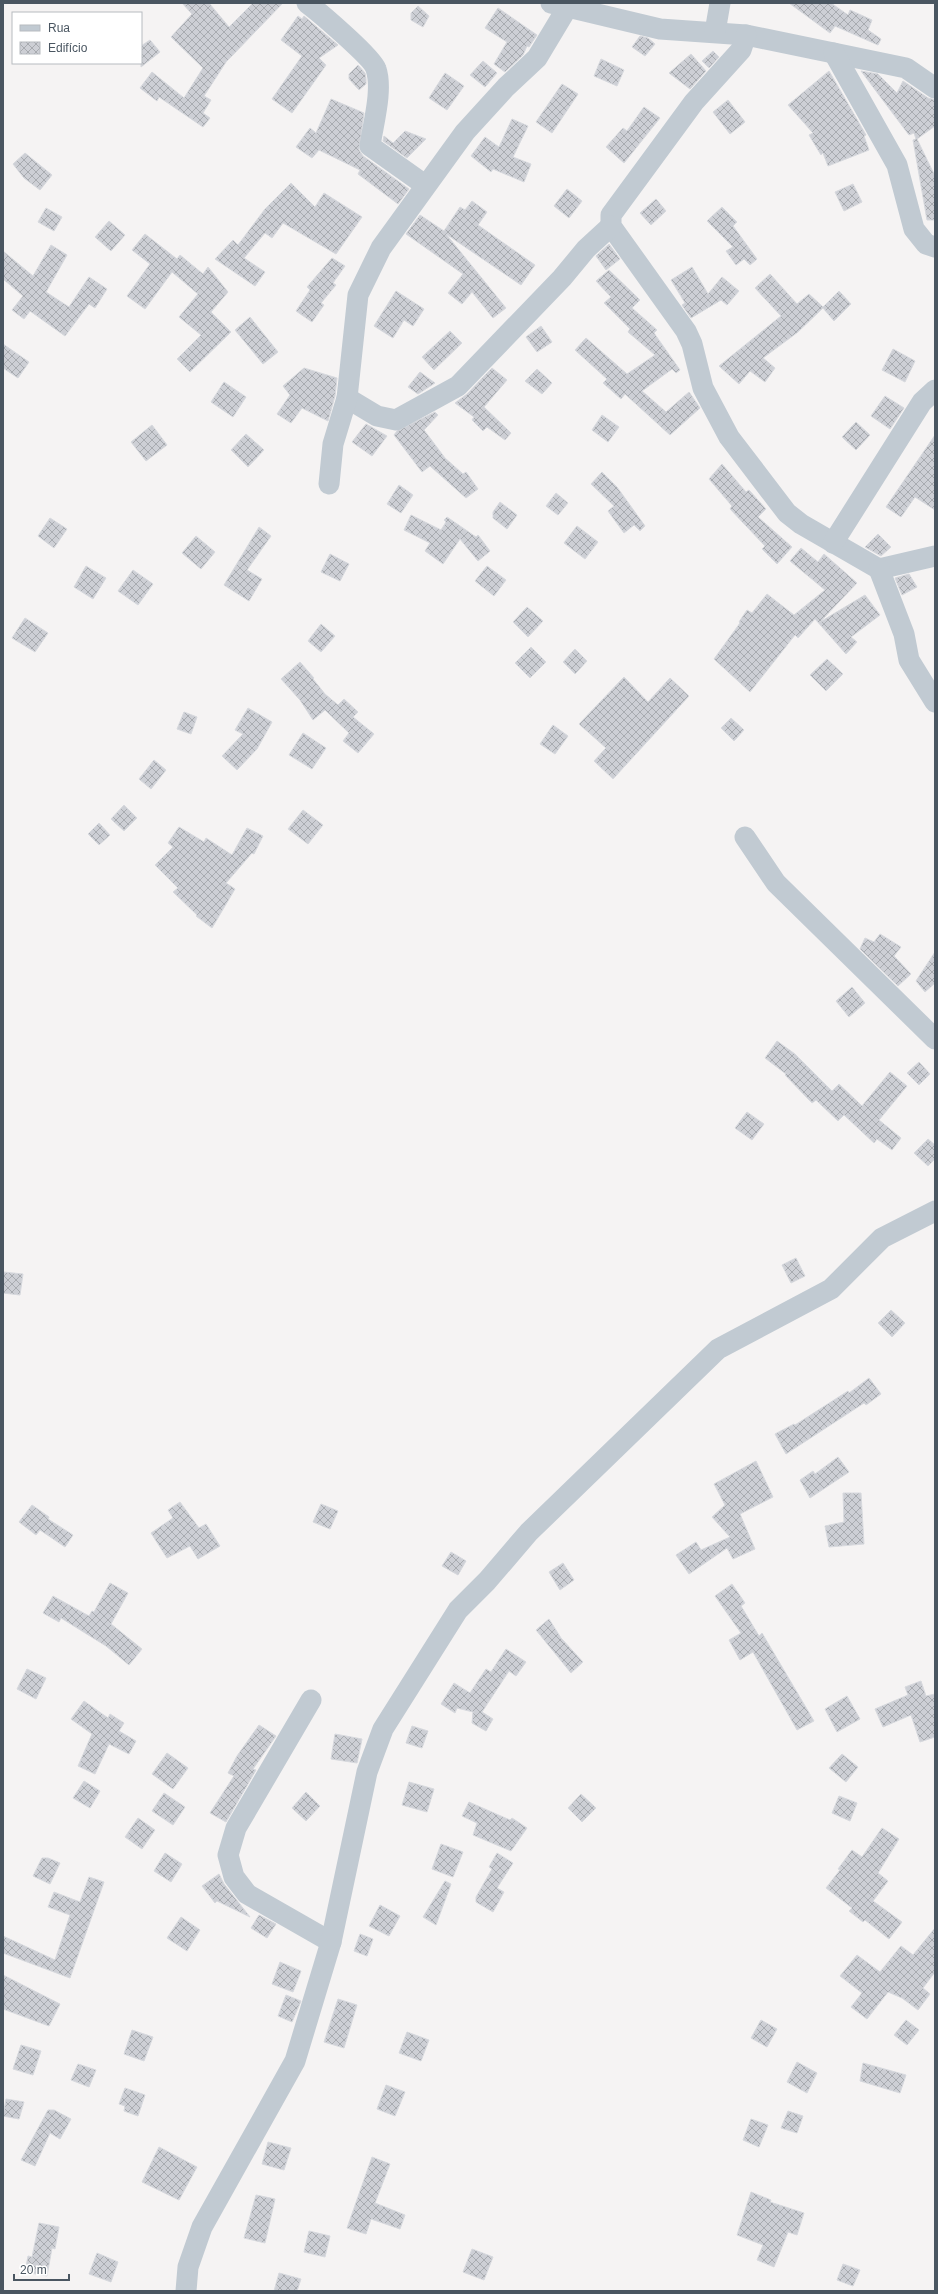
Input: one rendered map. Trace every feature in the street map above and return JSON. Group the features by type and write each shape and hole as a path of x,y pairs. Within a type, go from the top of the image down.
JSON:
{"street":[{"path":"307,3 327,18 376,67 378,83 370,146 425,185"},
{"path":"715,32 720,3"},
{"path":"329,484 333,444 347,398 358,295 381,248 425,185 465,132 506,87 537,58 562,5 608,11 660,29 746,35 906,68 935,88"},
{"path":"746,35 741,50 694,102 611,215 611,226 686,331 692,344 703,388 729,437 787,513 833,544 879,569 904,634 909,660 935,702"},
{"path":"834,53 897,166 914,229 926,244 935,247"},
{"path":"347,398 377,416 396,420 458,386 562,278 586,249 611,226"},
{"path":"833,544 922,402 935,390"},
{"path":"879,569 935,556"},
{"path":"745,837 776,883 935,1039"},
{"path":"186,2291 188,2267 202,2227 295,2061 331,1942 367,1772 383,1728 458,1610 487,1581 529,1532 718,1349 831,1288 882,1238 935,1211"},
{"path":"311,1700 236,1828 228,1855 234,1877 247,1894 331,1942"}],"building":[{"path":"182,3 209,3 229,27 253,3 283,3 226,62 204,96 211,100 203,113 210,118 203,127 159,97 157,101 140,88 152,72 184,98 203,68 171,37 192,14"},
{"path":"789,3 831,3 848,15 850,10 872,20 868,30 881,39 878,45 835,26 830,33"},
{"path":"418,6 429,16 423,27 411,20 411,13"},
{"path":"498,8 537,35 529,47 527,46 523,55 505,72 494,64 507,42 485,28"},
{"path":"298,16 302,19 304,16 338,45 319,58 326,65 292,113 272,99 302,56 281,40"},
{"path":"640,36 648,38 655,44 645,56 632,47"},
{"path":"150,40 160,52 141,67 142,64 142,45"},
{"path":"713,51 719,57 709,68 702,61"},
{"path":"691,54 706,71 690,89 669,73"},
{"path":"601,59 624,70 617,86 594,76"},
{"path":"483,61 497,73 485,87 470,75"},
{"path":"358,65 365,73 366,79 366,84 359,90 349,79 349,74"},
{"path":"829,71 866,135 864,136 869,150 828,166 823,153 821,155 809,135 813,133 788,105"},
{"path":"861,71 878,74 897,93 903,81 928,98 935,100 935,126 917,139 935,176 935,220 927,220 913,140 916,139 914,133 909,135"},
{"path":"445,73 464,86 447,110 429,98"},
{"path":"562,84 578,94 552,133 536,122"},
{"path":"331,99 364,113 359,150 363,156 409,189 398,204 358,174 360,170 319,150 312,158 296,147 310,128 316,133"},
{"path":"728,100 745,122 730,134 713,112"},
{"path":"644,107 660,118 624,163 606,147 623,128 627,131"},
{"path":"512,119 528,126 513,157 531,164 524,182 493,169 491,172 471,156 485,137 499,147"},
{"path":"405,131 426,139 407,158 383,141 384,136 393,143"},
{"path":"25,153 52,175 40,190 24,178 13,164"},
{"path":"291,183 315,207 324,193 362,217 336,254 283,223 272,238 265,233 244,258 265,272 255,286 215,259 233,240 238,245 265,209"},
{"path":"853,184 862,202 844,211 835,192"},
{"path":"567,189 582,201 569,218 554,206"},
{"path":"656,199 666,211 651,225 640,213"},
{"path":"472,201 487,212 478,225 535,265 521,285 446,234 506,308 493,318 472,292 462,304 448,293 463,274 406,234 420,215 444,231 460,207 465,210"},
{"path":"722,207 737,222 733,226 757,259 750,265 744,259 736,265 726,251 733,247 707,221"},
{"path":"46,208 62,217 54,231 38,222"},
{"path":"109,221 125,235 111,251 95,237"},
{"path":"145,234 177,259 180,255 203,274 208,267 228,292 211,312 231,332 190,372 177,359 201,335 179,317 198,294 172,272 145,309 127,296 150,264 132,250"},
{"path":"609,244 620,259 606,270 596,256"},
{"path":"51,245 67,255 46,292 69,307 89,277 107,289 95,308 89,304 65,336 30,311 24,319 12,310 23,296 3,279 3,251 33,276"},
{"path":"332,258 345,266 333,283 336,285 321,303 324,305 312,322 296,311 310,290 307,287"},
{"path":"692,267 708,294 722,277 739,291 727,305 721,300 691,318 682,305 685,303 671,280"},
{"path":"609,270 640,300 632,308 657,330 654,333 680,370 676,373 672,369 642,391 666,412 689,392 700,408 670,435 625,394 621,399 603,383 607,379 575,350 586,338 627,374 655,355 628,332 630,329 604,303 611,297 596,281"},
{"path":"770,274 797,304 809,294 823,307 839,291 851,304 834,321 823,308 798,332 763,358 775,368 765,382 750,371 739,384 719,366 781,316 755,288"},
{"path":"396,291 424,309 413,326 404,320 393,338 374,326"},
{"path":"250,317 278,352 263,364 235,330"},
{"path":"541,326 552,342 537,352 526,337"},
{"path":"450,331 462,343 434,370 422,357"},
{"path":"3,344 29,362 18,378 3,368"},
{"path":"893,349 915,361 905,382 882,370"},
{"path":"304,368 337,378 335,396 328,421 302,408 291,423 277,414 290,395 283,386"},
{"path":"492,368 507,380 484,407 511,433 505,440 487,427 483,431 472,420 474,417 455,403 467,394"},
{"path":"537,369 552,383 542,394 525,381"},
{"path":"420,372 435,383 418,394 408,387"},
{"path":"224,382 246,397 233,417 211,402"},
{"path":"885,396 904,408 890,429 871,416"},
{"path":"435,412 438,415 424,430 445,458 463,474 466,472 478,489 466,498 430,466 422,472 394,435 397,431"},
{"path":"602,415 619,427 608,442 592,430"},
{"path":"856,422 870,435 856,450 842,437"},
{"path":"366,424 387,436 372,456 352,442"},
{"path":"152,425 167,445 146,461 131,442"},
{"path":"246,434 264,450 248,467 231,450"},
{"path":"935,435 935,510 915,497 901,517 886,507"},
{"path":"722,464 746,492 749,490 766,509 758,517 792,547 777,564 762,549 765,546 730,509 732,506 709,479"},
{"path":"602,472 617,487 645,526 640,531 634,525 624,533 608,511 614,506 591,484"},
{"path":"399,485 413,495 401,513 387,504"},
{"path":"556,493 568,503 558,515 546,506"},
{"path":"500,502 517,515 507,529 493,518 493,512"},
{"path":"411,515 441,530 446,522 444,520 447,517 476,537 478,535 490,551 478,561 460,539 443,564 425,551 430,543 404,530"},
{"path":"50,518 67,529 54,548 38,536"},
{"path":"577,526 598,542 585,559 564,543"},
{"path":"259,527 271,536 247,570 262,579 249,601 224,585"},
{"path":"878,534 891,547 881,556 865,547"},
{"path":"196,536 215,552 201,569 182,553"},
{"path":"801,548 818,562 824,554 857,583 820,622 865,595 880,615 851,637 857,642 846,654 815,619 798,638 795,635 750,692 714,659 740,623 739,622 747,610 752,613 767,594 794,615 825,590 790,561"},
{"path":"330,554 349,564 340,581 321,572"},
{"path":"86,566 106,578 93,599 74,587"},
{"path":"487,566 506,580 494,596 475,581"},
{"path":"133,570 153,584 138,605 118,591"},
{"path":"909,574 917,587 902,595 895,578"},
{"path":"527,607 543,621 528,637 513,622"},
{"path":"25,618 48,633 35,652 12,638"},
{"path":"321,624 335,636 321,652 308,641"},
{"path":"531,647 546,662 530,678 515,663"},
{"path":"575,649 587,661 575,674 563,662"},
{"path":"827,659 843,674 826,691 810,675"},
{"path":"300,662 325,694 338,705 344,699 358,712 353,717 374,734 358,753 343,741 349,733 325,710 313,720 300,700 281,679"},
{"path":"624,677 648,702 670,678 689,696 613,779 594,761 606,748 579,724"},
{"path":"248,708 272,722 257,749 237,770 222,756 243,734 235,730"},
{"path":"184,712 197,717 191,734 177,729"},
{"path":"731,718 744,730 734,741 721,728"},
{"path":"553,725 568,736 555,754 540,744"},
{"path":"303,733 326,748 312,769 289,755"},
{"path":"154,760 166,770 151,789 139,779"},
{"path":"124,805 137,818 124,831 111,819"},
{"path":"303,810 323,825 308,844 288,829"},
{"path":"99,823 110,835 99,845 88,834"},
{"path":"179,827 204,842 206,838 232,855 247,828 263,836 254,854 252,853 226,883 235,889 212,928 196,916 197,915 173,892 178,888 155,865 173,847 168,843"},
{"path":"880,934 901,947 894,956 911,974 898,986 860,949 865,938 874,942"},
{"path":"935,952 935,983 925,992 916,981"},
{"path":"852,987 865,1003 849,1017 836,1001"},
{"path":"777,1041 795,1054 832,1091 839,1084 862,1106 890,1072 907,1086 879,1120 901,1138 892,1150 877,1139 874,1143 844,1115 838,1121 816,1100 812,1103 785,1075 786,1074 765,1058"},
{"path":"919,1062 930,1074 919,1085 907,1073"},
{"path":"747,1112 764,1124 752,1140 735,1128"},
{"path":"928,1139 935,1145 935,1159 928,1166 914,1153"},
{"path":"796,1258 805,1276 791,1283 782,1265"},
{"path":"3,1272 23,1274 20,1295 3,1293"},
{"path":"891,1310 905,1323 892,1337 878,1323"},
{"path":"869,1378 881,1394 866,1405 864,1403 786,1454 775,1434 794,1424 795,1425 848,1391 849,1393"},
{"path":"838,1457 849,1472 810,1498 800,1480 813,1471 815,1474"},
{"path":"756,1461 773,1497 740,1514 755,1549 733,1559 727,1548 689,1574 676,1555 696,1542 701,1550 730,1537 712,1517 725,1505 714,1484"},
{"path":"843,1493 861,1493 864,1544 829,1547 825,1526 844,1522"},
{"path":"180,1502 199,1528 206,1524 220,1546 198,1559 190,1546 167,1558 151,1533 173,1518 168,1510"},
{"path":"321,1504 338,1511 330,1529 313,1522"},
{"path":"32,1505 49,1517 48,1519 73,1535 65,1547 40,1530 36,1535 19,1522"},
{"path":"451,1552 466,1561 458,1575 442,1566"},
{"path":"563,1563 574,1580 560,1590 549,1572"},
{"path":"110,1583 128,1593 111,1624 142,1649 129,1665 106,1646 61,1618 59,1622 43,1613 53,1596 89,1616 92,1611 94,1612"},
{"path":"732,1584 745,1603 741,1606 759,1636 762,1633 814,1721 797,1730 753,1652 740,1660 729,1640 741,1633 715,1596"},
{"path":"549,1619 561,1638 583,1662 571,1673 536,1630"},
{"path":"506,1649 526,1662 516,1676 509,1671 482,1712 493,1719 486,1731 472,1723 473,1712 457,1708 455,1713 441,1704 454,1683 470,1693 486,1669 491,1672"},
{"path":"27,1669 46,1678 36,1699 17,1689"},
{"path":"921,1681 926,1696 935,1694 935,1737 920,1742 911,1715 883,1727 875,1709 908,1695 905,1687"},
{"path":"847,1696 860,1719 837,1732 825,1709"},
{"path":"84,1701 108,1718 110,1714 124,1723 119,1731 136,1741 129,1754 109,1744 95,1774 78,1766 92,1734 71,1719"},
{"path":"259,1725 276,1736 253,1769 256,1770 226,1822 210,1813 234,1776 228,1773 237,1756"},
{"path":"412,1726 428,1731 422,1748 406,1743"},
{"path":"335,1734 362,1739 357,1763 331,1759"},
{"path":"167,1753 188,1768 173,1789 152,1774"},
{"path":"842,1754 858,1767 846,1782 829,1768"},
{"path":"84,1781 100,1791 90,1808 73,1798"},
{"path":"409,1782 434,1789 427,1812 402,1805"},
{"path":"306,1792 320,1806 306,1821 292,1808"},
{"path":"164,1793 185,1807 173,1825 152,1811"},
{"path":"581,1794 596,1808 582,1822 568,1808"},
{"path":"839,1796 857,1803 850,1821 832,1813"},
{"path":"469,1802 510,1820 512,1818 527,1828 511,1851 473,1835 477,1823 462,1816"},
{"path":"138,1818 155,1830 142,1849 125,1837"},
{"path":"882,1828 899,1839 878,1873 888,1881 873,1901 902,1922 889,1939 865,1920 863,1922 849,1911 852,1908 826,1888 840,1870 838,1869 852,1850 862,1857"},
{"path":"441,1844 463,1852 453,1877 432,1869"},
{"path":"165,1853 182,1864 171,1882 154,1871"},
{"path":"497,1853 513,1863 497,1888 504,1892 493,1912 476,1902 476,1897 492,1869 489,1867"},
{"path":"42,1858 48,1858 60,1863 50,1884 33,1876"},
{"path":"219,1874 224,1884 250,1917 217,1901 215,1903 202,1886"},
{"path":"89,1877 104,1882 70,1978 3,1953 3,1936 55,1960 70,1915 48,1907 54,1892 80,1902"},
{"path":"445,1881 451,1884 436,1925 423,1917"},
{"path":"380,1905 400,1916 389,1936 369,1926"},
{"path":"259,1915 276,1924 267,1938 251,1928"},
{"path":"181,1917 200,1930 187,1951 167,1938"},
{"path":"935,1928 935,1972 923,1988 930,1994 918,2010 902,1998 888,1992 867,2019 851,2007 862,1993 840,1976 857,1955 880,1972 901,1946 913,1955"},
{"path":"360,1934 373,1939 367,1956 354,1951"},
{"path":"280,1962 301,1971 293,1992 272,1984"},
{"path":"3,1975 60,2004 49,2026 3,2009"},
{"path":"286,1995 301,2001 292,2022 278,2016"},
{"path":"338,1999 357,2005 344,2048 324,2042"},
{"path":"761,2020 777,2029 767,2047 751,2038"},
{"path":"906,2020 919,2030 907,2045 894,2035"},
{"path":"132,2030 153,2037 144,2061 124,2054"},
{"path":"407,2032 429,2040 421,2061 399,2053"},
{"path":"21,2045 41,2051 33,2075 13,2069"},
{"path":"797,2062 817,2073 807,2093 787,2082"},
{"path":"863,2063 906,2075 900,2093 860,2081"},
{"path":"78,2064 96,2070 89,2087 71,2080"},
{"path":"386,2085 405,2092 395,2116 377,2109"},
{"path":"125,2088 145,2095 138,2116 124,2111 125,2106 119,2104"},
{"path":"6,2099 24,2102 19,2119 3,2116"},
{"path":"48,2110 54,2110 71,2119 60,2139 50,2133 35,2166 21,2160"},
{"path":"788,2111 803,2116 797,2133 781,2128"},
{"path":"751,2119 768,2125 759,2147 743,2140"},
{"path":"268,2142 291,2148 284,2170 262,2164"},
{"path":"159,2147 197,2167 179,2200 142,2182"},
{"path":"372,2157 390,2164 375,2203 405,2215 400,2229 371,2219 366,2234 347,2228"},
{"path":"751,2192 771,2200 770,2202 804,2213 797,2235 788,2232 774,2267 757,2260 763,2245 737,2235"},
{"path":"256,2195 275,2199 265,2243 244,2238"},
{"path":"39,2223 59,2227 55,2249 52,2248 47,2276 25,2272 28,2256 32,2257"},
{"path":"309,2231 330,2236 325,2257 304,2252"},
{"path":"472,2249 493,2257 484,2280 463,2272"},
{"path":"97,2253 118,2262 111,2282 89,2274"},
{"path":"843,2264 860,2270 853,2286 837,2280"},
{"path":"279,2273 301,2279 297,2291 274,2291"}]}
